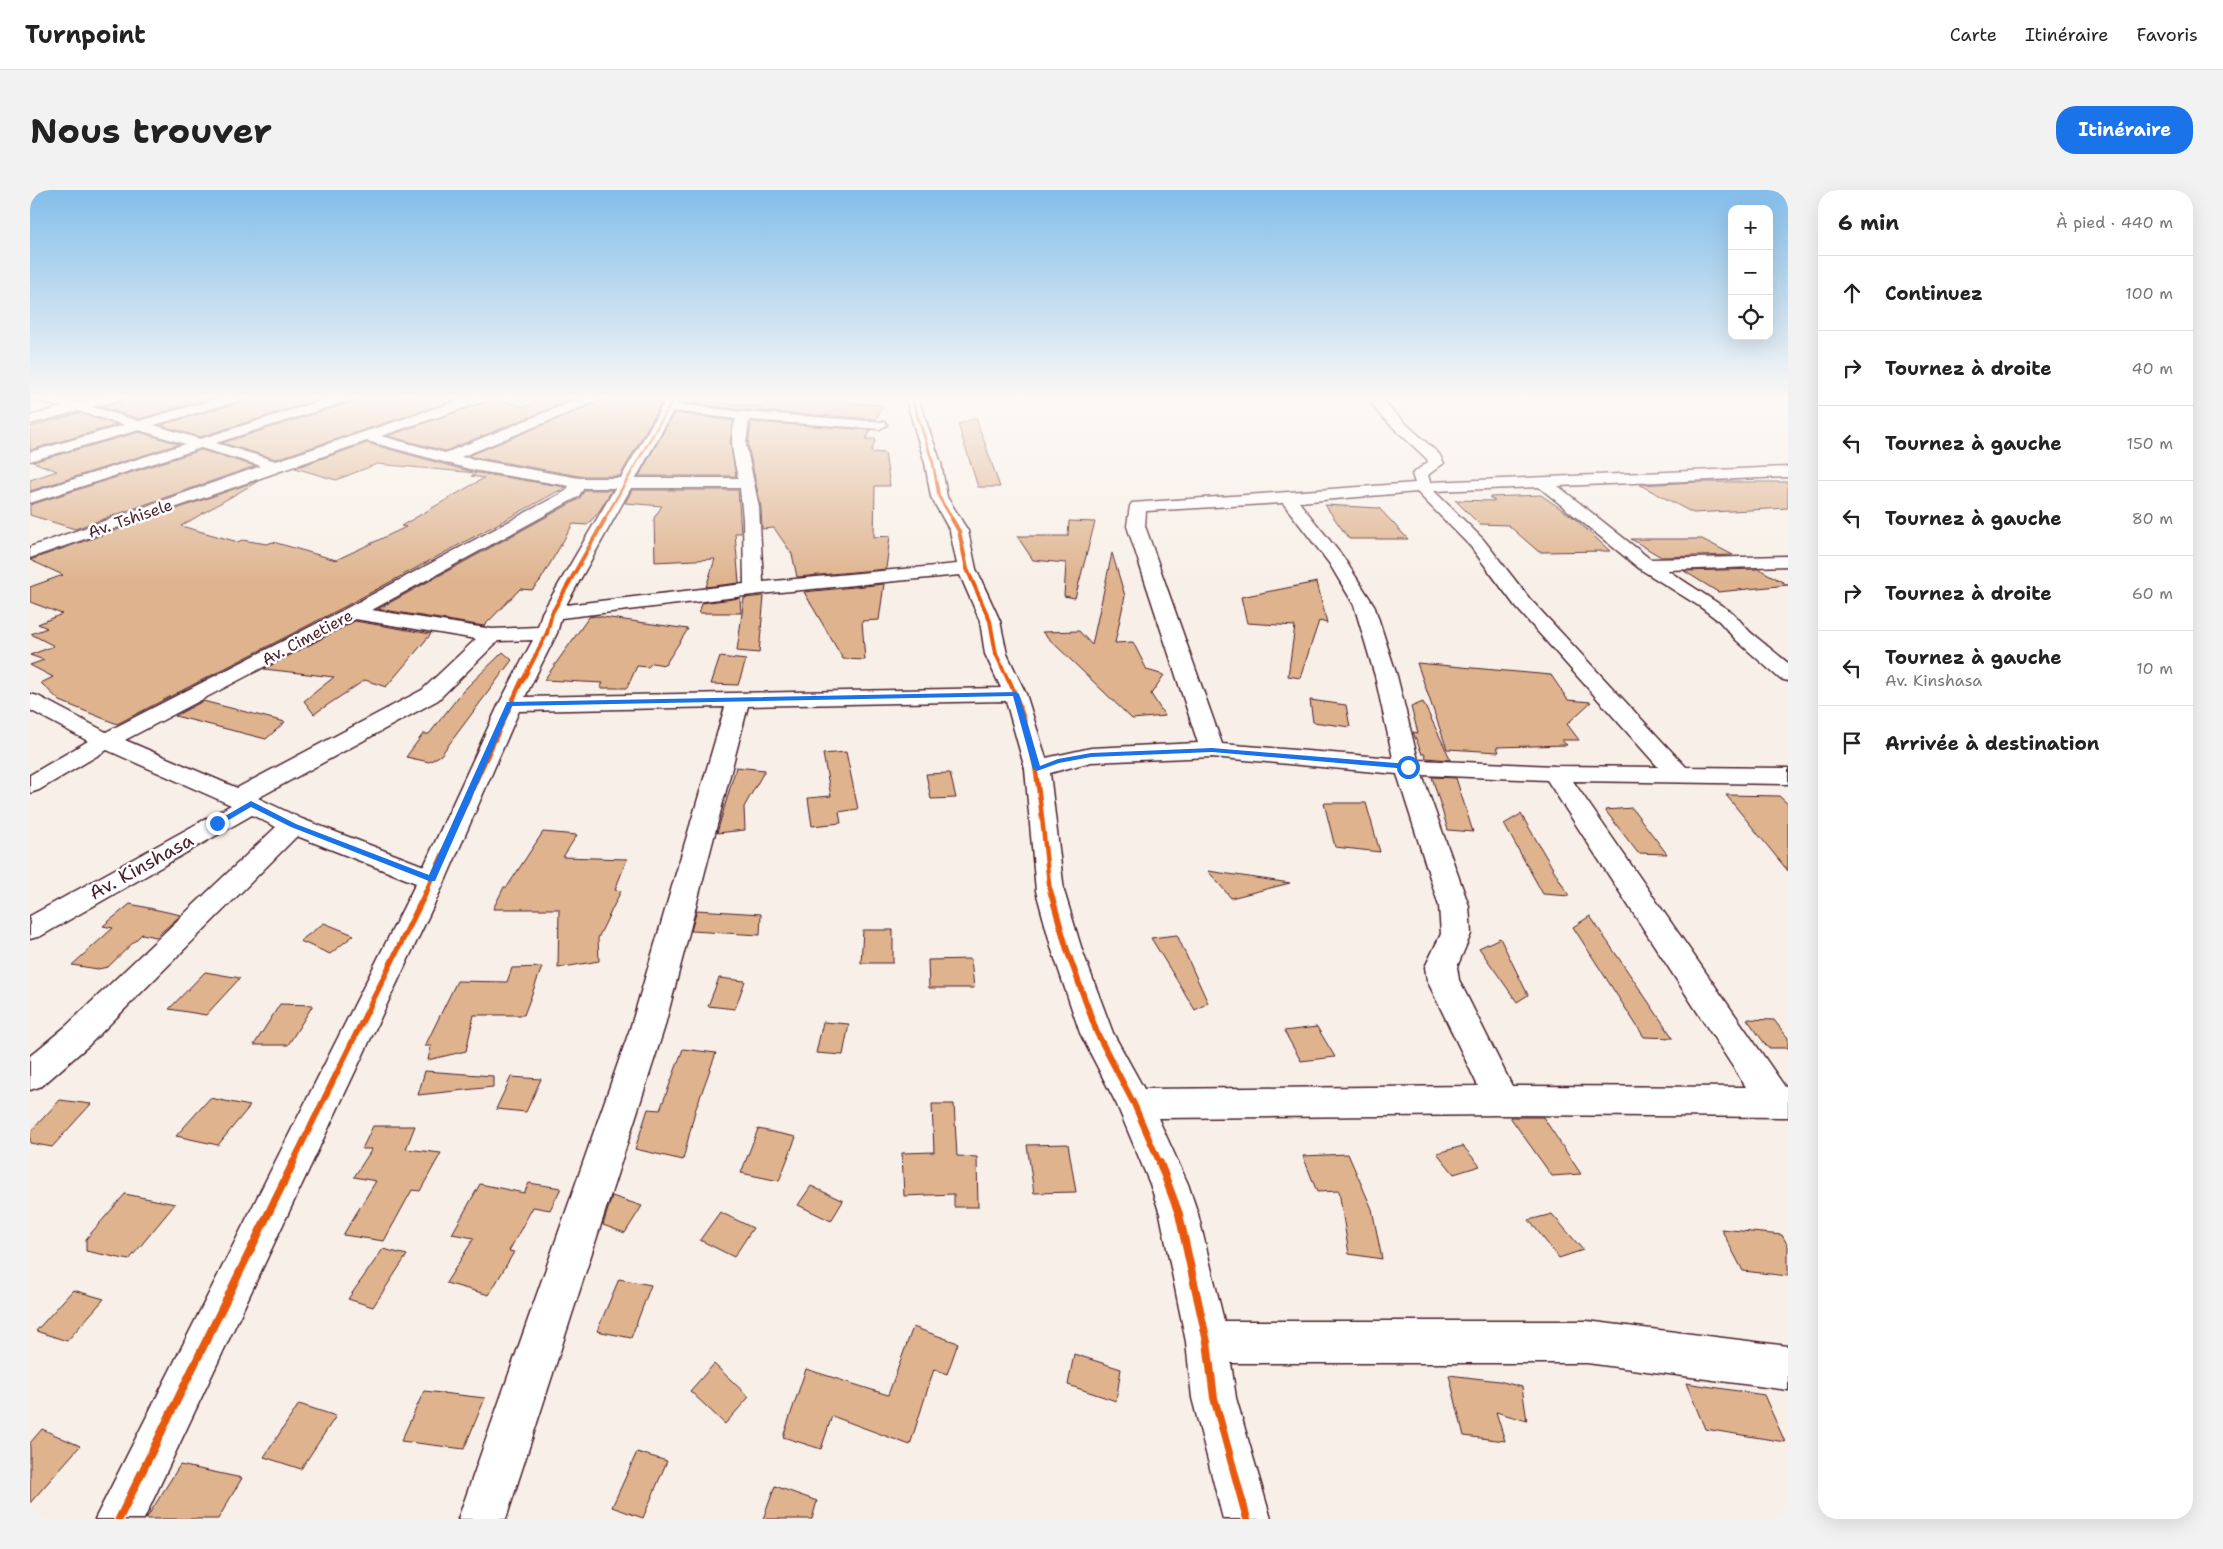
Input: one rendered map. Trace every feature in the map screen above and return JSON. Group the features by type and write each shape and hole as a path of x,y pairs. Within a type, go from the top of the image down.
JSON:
{"street":[{"path":"30,498 151,458"},
{"path":"249,458 276,466"},
{"name":"Av. Tshisele","path":"30,553 300,458"},
{"path":"446,458 473,465 579,483 746,483"},
{"path":"119,1519 432,879 510,704 549,623 626,482 637,458"},
{"path":"741,458 749,495 754,589"},
{"path":"931,458 939,497 959,532 968,569 990,621 996,654 1016,694 1037,769 1050,891 1067,950 1097,1033 1134,1104 1179,1214 1207,1342 1214,1398 1247,1519"},
{"path":"1421,488 1423,483 1420,474 1436,463 1434,458"},
{"path":"1212,750 1136,526 1138,506 1421,488 1788,472"},
{"path":"1543,482 1646,565 1706,602 1788,674"},
{"name":"Av. Cimetiere","path":"30,785 106,741 352,613 572,494 579,483"},
{"path":"1421,488 1477,543 1522,602 1680,776"},
{"path":"1287,498 1337,561 1364,605 1386,676 1408,767 1454,906 1456,934 1441,967 1443,980 1502,1100"},
{"path":"1646,565 1786,562"},
{"path":"352,613 492,635 549,623 754,589 968,569"},
{"name":"Av. Kinshasa","path":"30,929 245,801 430,695 492,635"},
{"path":"510,704 1016,694"},
{"path":"482,1519 647,1029 738,700"},
{"path":"30,701 106,741 245,801 294,825 432,879"},
{"path":"1037,769 1058,762 1091,755 1212,750 1408,767 1555,774 1783,780"},
{"path":"1555,774 1781,1102"},
{"path":"30,1076 76,1036 294,825"},
{"path":"1134,1104 1502,1100 1781,1102"},
{"path":"1207,1342 1587,1342 1788,1368"}],"building":[{"path":"47,458 135,458 30,491 30,480 57,471 33,462"},
{"path":"176,458 228,458 255,466 75,529 30,515 30,505"},
{"path":"324,458 421,458 472,472 566,487 344,607 117,724 60,701 41,683 53,677 30,665 44,660 30,655 54,646 31,634 47,628 38,624 62,614 30,602 30,587 63,575 30,560 260,480 181,526 238,542 242,540 267,544 273,542 336,560 406,527 401,526 484,478 471,476 476,473 377,464 336,480 295,468"},
{"path":"479,458 630,458 620,476 579,476"},
{"path":"649,458 733,458 736,476 639,476"},
{"path":"751,458 886,458 890,486 875,486 874,537 890,536 886,569 797,577 792,554 774,528 762,529 761,507"},
{"path":"969,458 990,458 1000,487 978,487"},
{"path":"1697,482 1788,482 1788,508 1693,513 1640,485"},
{"path":"585,490 612,490 598,513 587,525 573,524 540,581 532,590 520,589 484,626 378,609 579,499"},
{"path":"632,490 738,490 741,533 735,533 739,583 706,587 715,559 655,562 654,518 662,506 625,503"},
{"path":"1541,495 1573,517 1610,551 1539,552 1508,525 1479,524 1455,500 1495,501 1489,497"},
{"path":"1325,505 1379,508 1408,539 1349,539"},
{"path":"1069,521 1095,522 1075,598 1064,596 1066,563 1033,560 1017,536 1068,536"},
{"path":"1631,539 1702,539 1733,555 1661,557"},
{"path":"1112,553 1125,596 1115,643 1133,642 1147,670 1164,675 1151,694 1165,716 1132,719 1042,632 1079,631 1092,645"},
{"path":"1759,569 1788,585 1718,592 1684,571"},
{"path":"1317,582 1327,623 1319,621 1300,678 1288,676 1295,626 1247,623 1241,597"},
{"path":"884,584 879,620 862,621 865,660 843,659 804,592"},
{"path":"764,596 759,653 737,651 744,598"},
{"path":"740,598 741,613 699,613 702,603"},
{"path":"596,616 688,629 665,665 652,663 648,667 637,666 627,688 600,688 603,683 544,680 589,617"},
{"path":"355,621 431,634 386,687 365,680 314,714 304,701 334,677 264,669"},
{"path":"503,652 512,660 441,755 429,762 406,757 423,734 429,734 463,691"},
{"path":"720,657 746,660 738,685 711,684"},
{"path":"1417,663 1551,675 1568,700 1591,702 1567,724 1579,740 1561,740 1567,745 1497,747 1499,752 1447,749"},
{"path":"1310,700 1346,705 1350,727 1313,722"},
{"path":"203,701 285,722 266,739 175,716"},
{"path":"1423,702 1450,760 1426,758 1425,754 1422,754 1413,732 1418,733 1411,707"},
{"path":"846,752 858,809 839,812 841,823 812,826 808,798 831,796 823,754"},
{"path":"736,767 765,770 744,807 745,830 717,833"},
{"path":"950,773 956,798 931,799 926,774"},
{"path":"1432,777 1456,778 1473,832 1448,830"},
{"path":"1726,795 1779,796 1788,804 1788,871"},
{"path":"1324,803 1366,803 1380,852 1335,847"},
{"path":"1632,808 1667,854 1638,853 1605,810"},
{"path":"1521,814 1569,896 1543,894 1504,824"},
{"path":"543,832 577,835 563,857 627,859 615,890 621,891 598,938 599,961 558,968 559,909 493,909 504,887 507,887"},
{"path":"1208,871 1290,883 1231,898"},
{"path":"130,904 181,915 156,937 142,934 108,967 98,969 72,965 113,928 103,926"},
{"path":"697,910 761,914 760,935 691,931"},
{"path":"1590,916 1673,1038 1644,1037 1573,927"},
{"path":"324,923 354,935 330,954 300,941"},
{"path":"863,930 893,930 893,963 861,963"},
{"path":"1177,935 1208,1003 1195,1010 1151,938"},
{"path":"1500,938 1528,995 1517,1002 1479,948"},
{"path":"971,959 974,988 929,988 928,960"},
{"path":"542,967 524,1015 474,1015 466,1051 428,1060 431,1046 425,1046 457,981 507,982 512,968"},
{"path":"205,972 240,978 206,1015 169,1009"},
{"path":"719,978 745,981 735,1009 708,1006"},
{"path":"280,1004 313,1005 288,1045 254,1045"},
{"path":"1747,1019 1774,1020 1788,1038 1788,1048 1768,1048"},
{"path":"823,1022 849,1024 843,1055 816,1053"},
{"path":"1317,1027 1335,1057 1301,1061 1284,1031"},
{"path":"683,1049 716,1053 695,1111 683,1160 635,1149 648,1109 660,1110"},
{"path":"425,1071 493,1076 493,1087 418,1095"},
{"path":"511,1077 541,1079 526,1112 496,1109"},
{"path":"210,1098 250,1106 218,1145 176,1136"},
{"path":"60,1100 91,1104 52,1147 30,1143 30,1132"},
{"path":"932,1104 954,1104 957,1156 977,1157 978,1207 954,1207 954,1194 904,1196 902,1153 934,1152"},
{"path":"1510,1117 1543,1117 1581,1174 1552,1176"},
{"path":"373,1126 415,1126 406,1149 441,1153 420,1191 412,1190 384,1241 343,1235 376,1181 354,1177 372,1149 362,1149"},
{"path":"758,1129 796,1137 779,1181 741,1173"},
{"path":"1068,1144 1076,1192 1034,1193 1027,1145"},
{"path":"1463,1146 1480,1166 1454,1174 1437,1153"},
{"path":"1348,1154 1372,1209 1382,1259 1349,1254 1339,1191 1317,1192 1303,1156"},
{"path":"529,1183 561,1188 550,1210 533,1207 509,1251 514,1252 489,1295 446,1283 474,1238 452,1234 480,1184 524,1193"},
{"path":"811,1186 843,1201 831,1221 798,1205"},
{"path":"125,1194 175,1204 129,1260 86,1251 86,1239"},
{"path":"612,1196 642,1206 625,1233 603,1225"},
{"path":"720,1212 753,1228 734,1257 700,1240"},
{"path":"1552,1214 1583,1250 1559,1258 1529,1220"},
{"path":"1721,1229 1782,1235 1788,1246 1788,1276 1743,1271"},
{"path":"383,1249 407,1255 373,1307 348,1299"},
{"path":"619,1279 651,1285 631,1338 597,1331"},
{"path":"73,1290 104,1299 67,1341 36,1331"},
{"path":"913,1327 958,1343 947,1374 934,1369 910,1445 832,1416 821,1449 783,1437 806,1369 888,1395"},
{"path":"1074,1354 1121,1369 1116,1401 1068,1385"},
{"path":"714,1364 749,1397 725,1424 690,1391"},
{"path":"1449,1375 1499,1381 1522,1387 1527,1421 1496,1412 1505,1441 1464,1436"},
{"path":"1686,1383 1764,1395 1785,1442 1705,1429"},
{"path":"424,1391 485,1398 464,1449 401,1441"},
{"path":"299,1404 336,1416 301,1469 264,1457"},
{"path":"42,1429 80,1446 30,1503 30,1443"},
{"path":"637,1452 667,1461 643,1518 612,1507"},
{"path":"180,1465 242,1478 218,1519 146,1519"},
{"path":"775,1486 817,1501 812,1519 763,1519"}],"cycle path":[{"path":"119,1519 432,879 510,704 547,633 552,613 640,458"},
{"path":"931,458 939,497 959,531 967,569 990,621 996,654 1015,694 1037,769 1050,891 1067,950 1097,1033 1134,1104 1169,1184 1179,1214 1207,1342 1214,1398 1247,1519"}],"route":[{"path":"217,823 251,804 294,825 432,879 510,704 1016,694 1037,769 1072,758 1091,755 1212,750 1408,767"}]}
